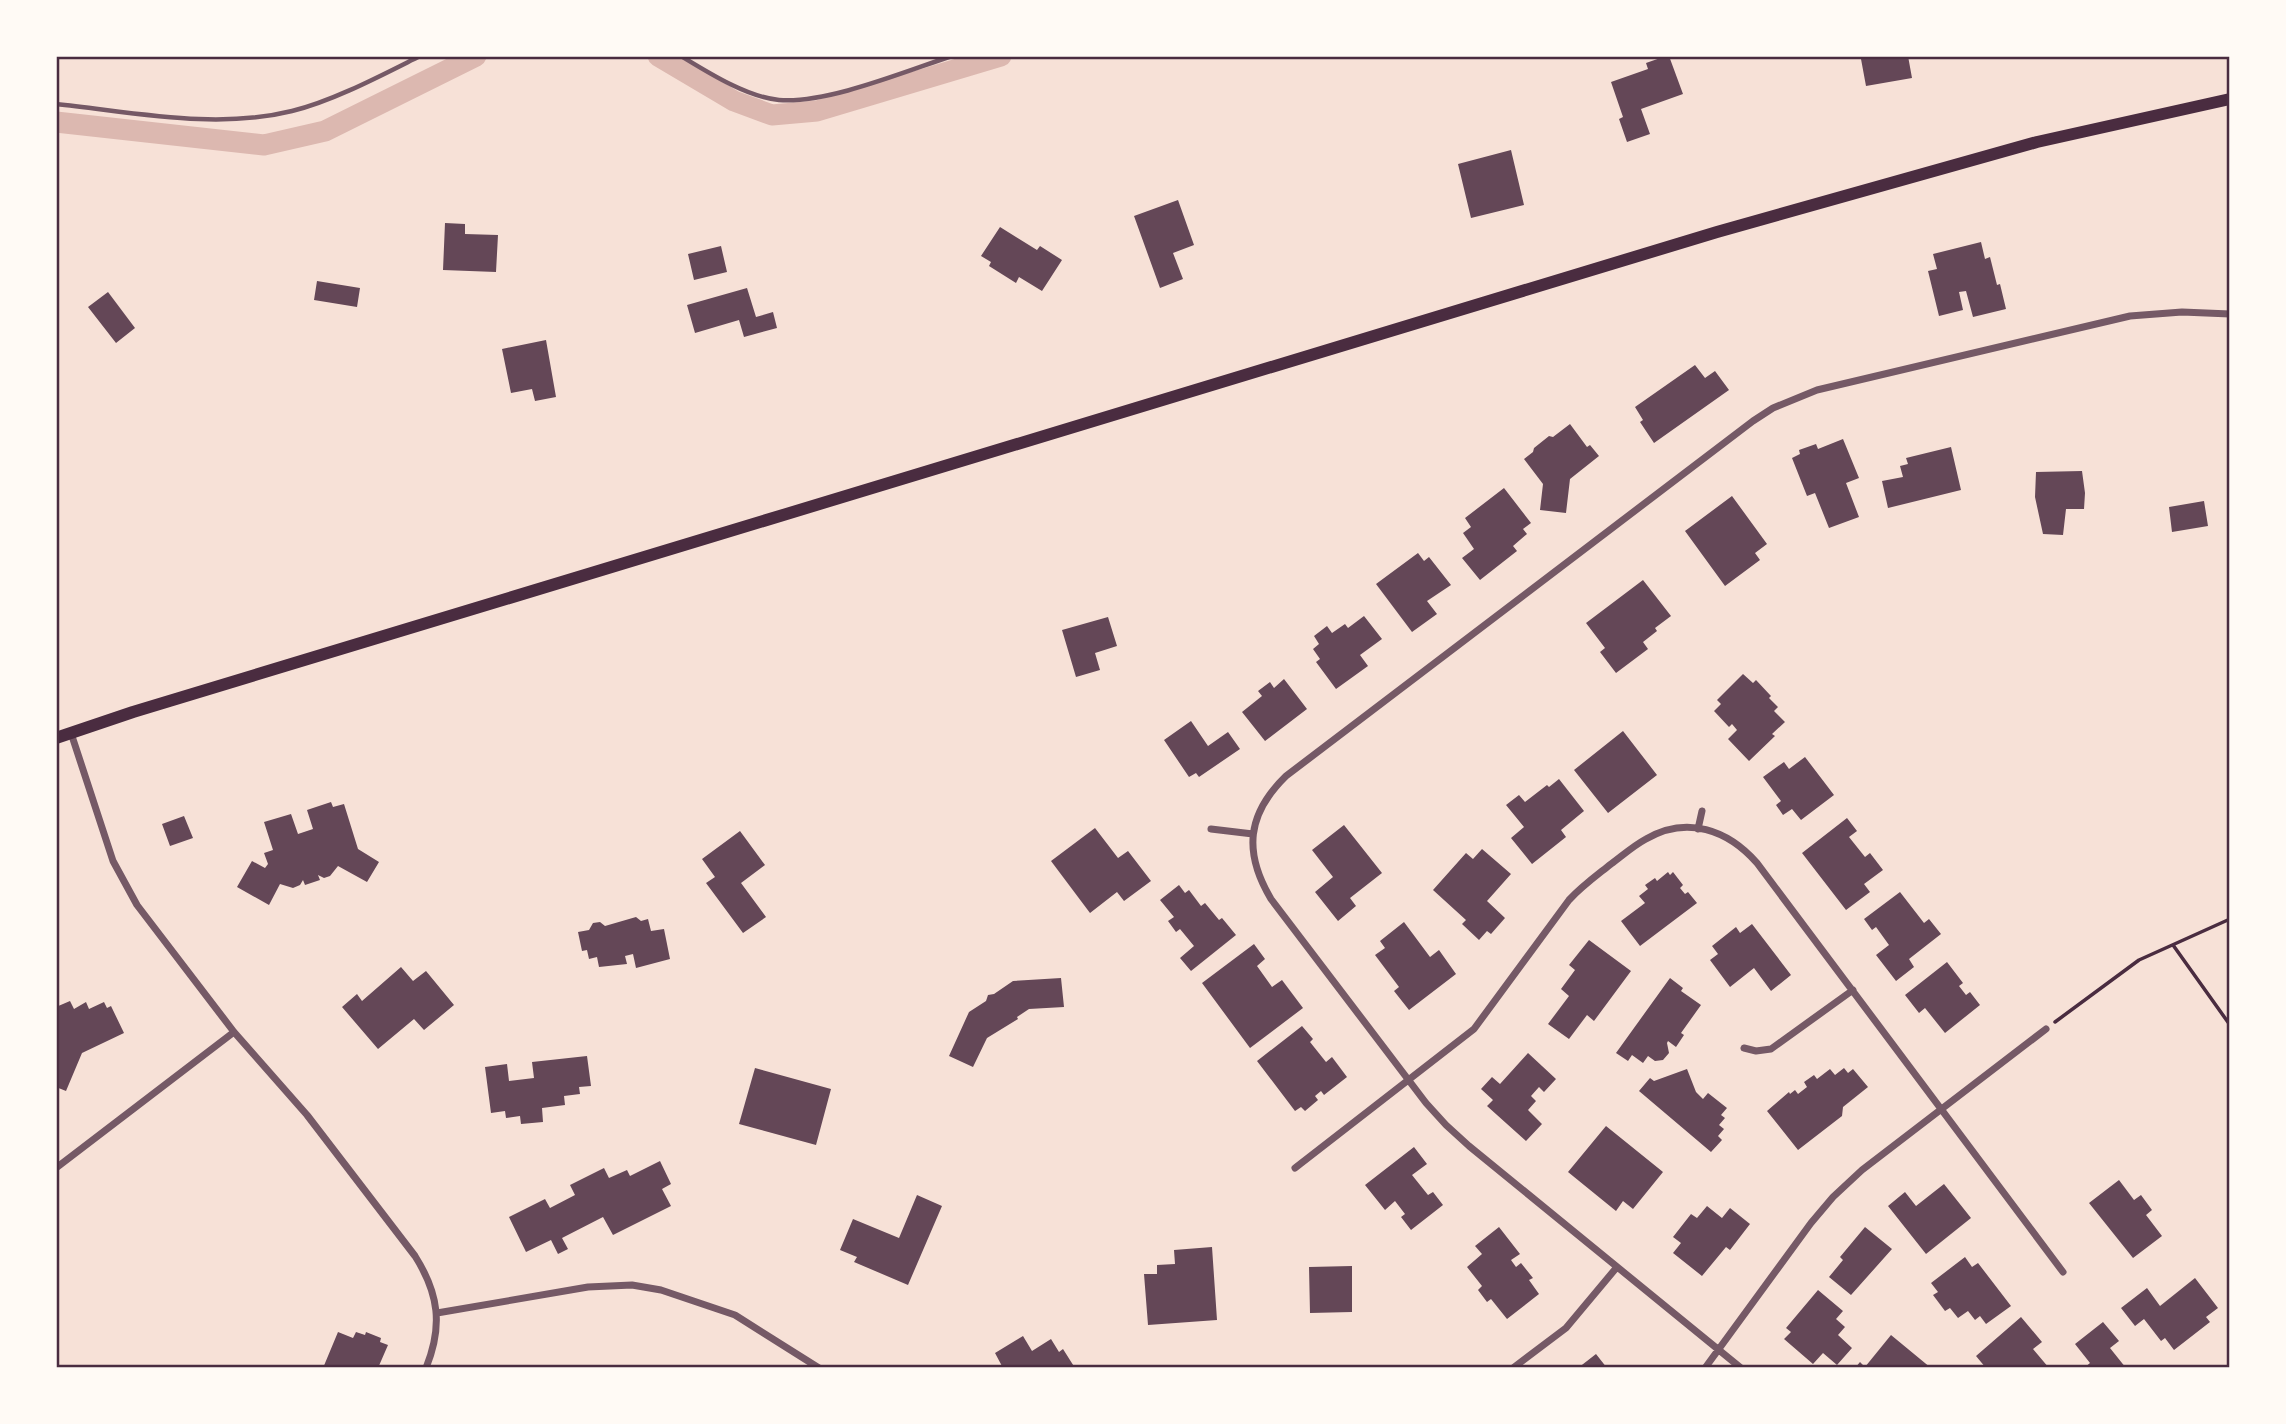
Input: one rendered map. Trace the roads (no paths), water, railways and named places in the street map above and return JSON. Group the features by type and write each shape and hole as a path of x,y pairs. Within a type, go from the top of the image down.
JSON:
{"main road":[{"path":"56,738 1730,228 2037,142 2230,99"}],"street":[{"path":"1741,1368 1469,1146 1440,1118 1271,899 1257,872 1252,848 1252,834 1264,801 1286,776 1773,408 1817,390 2130,316 2182,312 2230,314"},
{"path":"71,733 103,835 124,884 234,1032 307,1115 428,1276 437,1313 437,1333 426,1368"},
{"path":"1699,829 1702,811"},
{"path":"1295,1168 1474,1029 1570,900 1587,883 1648,838 1671,829 1699,829 1722,835 1745,849 2063,1272"},
{"path":"1211,830 1252,834"},
{"path":"1744,1048 1756,1051 1771,1049 1853,990"},
{"path":"1705,1368 1833,1197 1862,1170 2046,1029"},
{"path":"56,1168 234,1032"},
{"path":"1513,1368 1566,1328 1617,1267"},
{"path":"437,1313 588,1287 632,1285 661,1290 735,1315 819,1368"}],"lane":[{"path":"56,104 231,120 292,111 363,84 420,56"},
{"path":"681,56 716,77 778,100 807,99 868,84 952,56"}],"waterway":[{"path":"56,122 264,145 325,131 476,56"},
{"path":"658,56 734,101 772,115 817,111 1001,56"}]}
